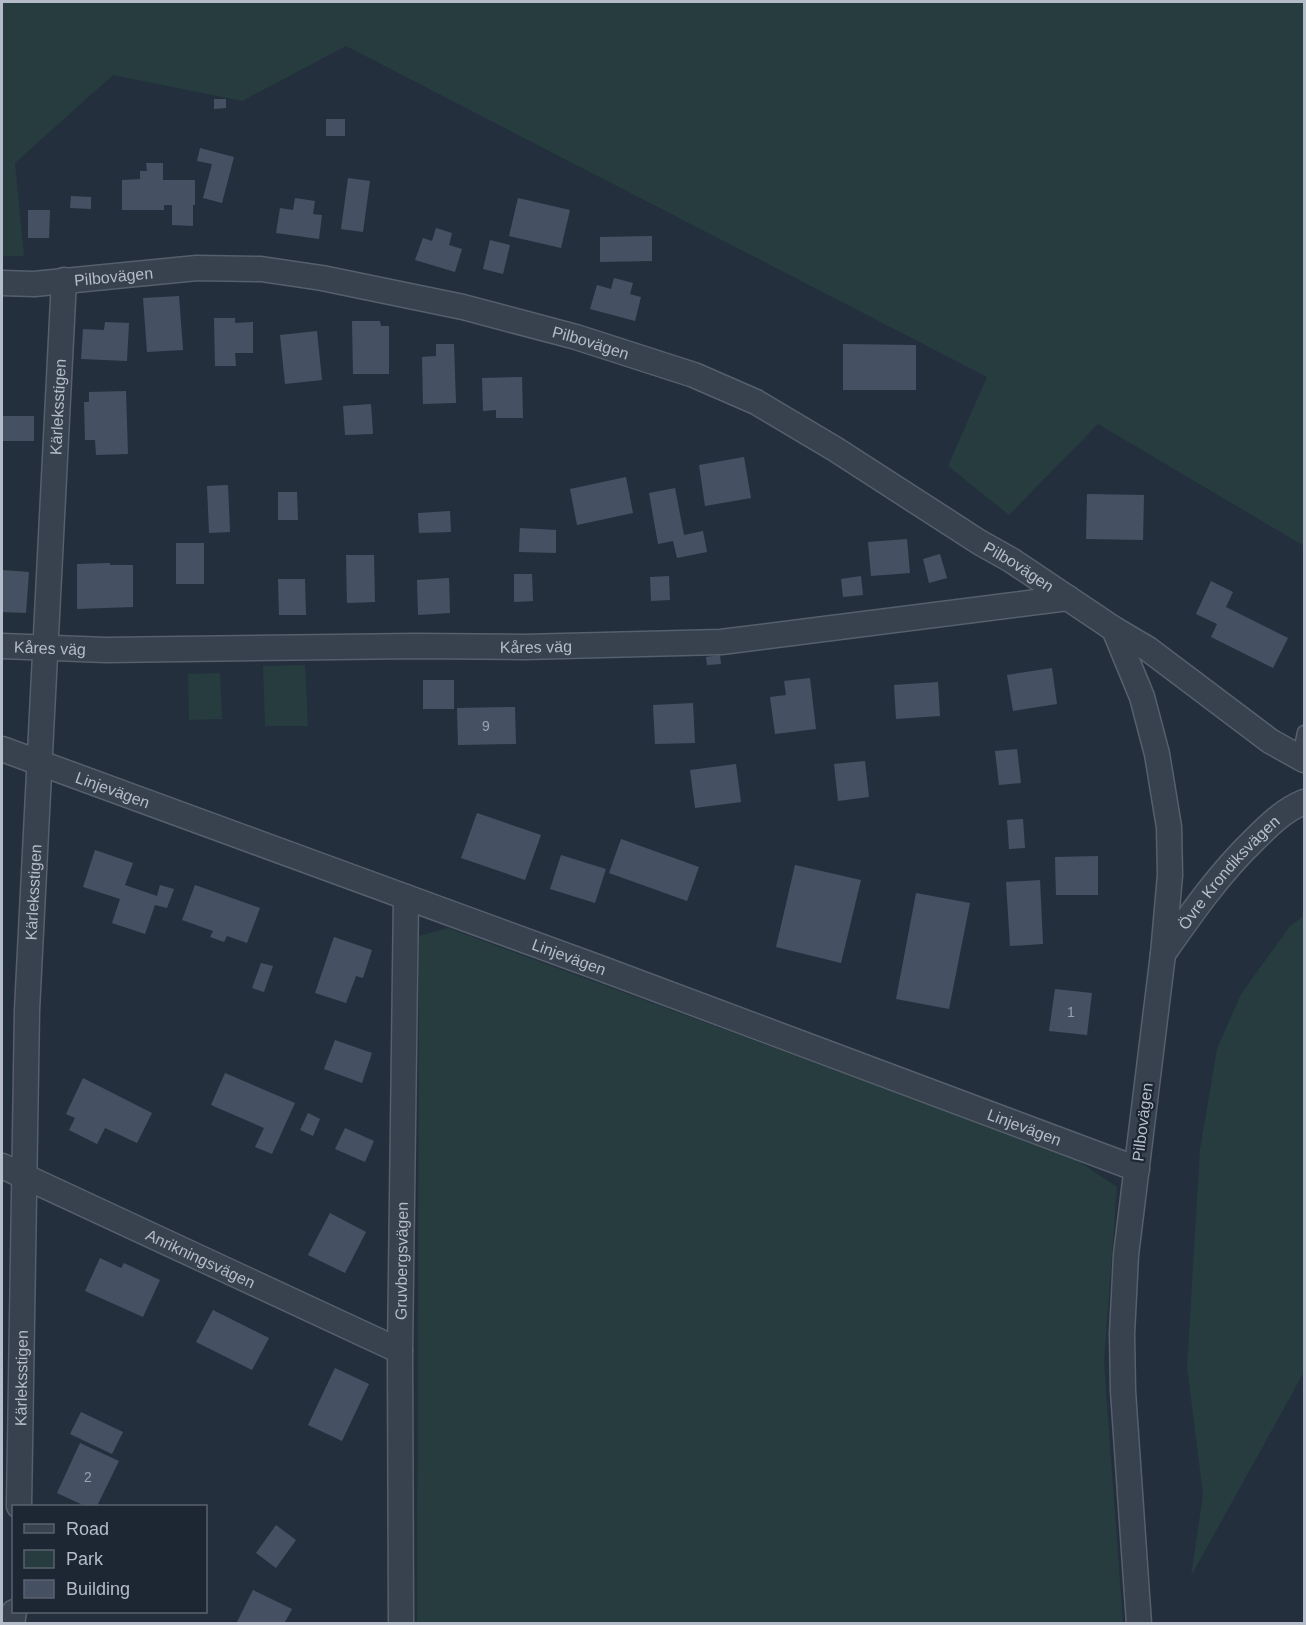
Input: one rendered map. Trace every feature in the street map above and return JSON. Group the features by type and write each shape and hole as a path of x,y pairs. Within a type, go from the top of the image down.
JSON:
{"street":[{"name":"Pilbovägen","path":"2,283 34,284 196,268 271,271 322,278 463,307 576,337 646,358 723,386 756,402 835,448 1148,649 1270,741 1302,759"},
{"name":"Kärleksstigen","path":"19,1505 27,1010 64,280"},
{"name":"Kåres väg","path":"2,645 106,650 664,644 744,639 1068,598"},
{"name":"Pilbovägen","path":"1114,629 1142,697 1157,754 1169,827 1170,875 1163,954 1126,1255 1122,1334 1123,1391 1139,1623"},
{"name":"Linjevägen","path":"2,749 1137,1169"},
{"name":"Övre Krondiksvägen","path":"1163,954 1228,866 1272,822 1293,806 1305,801"},
{"name":"Gruvbergsvägen","path":"402,1623 400,1351 406,897"},
{"name":"Anrikningsvägen","path":"2,1166 400,1351"}],"lane":[{"path":"1302,759 1305,732"}],"green space":[{"path":"2,2 1304,2 1304,546 1098,424 1009,515 948,466 987,377 346,46 242,101 113,75 15,163 24,256 2,256"},
{"path":"305,665 308,726 265,726 263,666"},
{"path":"220,673 222,719 189,720 188,674"},
{"path":"1304,916 1304,1372 1191,1576 1203,1495 1187,1367 1200,1149 1217,1049 1241,994 1290,926"},
{"path":"448,928 1072,1157 1117,1187 1104,1362 1123,1623 417,1624 419,936"}],"building":[{"path":"214,99 226,99 226,108 214,109"},
{"path":"326,119 345,119 345,136 326,136"},
{"path":"200,148 234,157 222,203 203,198 212,164 197,161"},
{"path":"146,163 163,163 163,180 195,180 193,226 172,225 172,205 164,205 164,210 122,210 122,180 140,179 140,171 147,171"},
{"path":"348,178 370,181 363,232 341,229"},
{"path":"71,196 91,197 91,209 70,208"},
{"path":"295,198 315,201 313,214 322,215 319,239 276,233 280,208 293,210"},
{"path":"518,198 570,210 561,248 509,236"},
{"path":"28,210 50,210 49,238 28,238"},
{"path":"436,228 452,233 449,245 462,249 455,272 415,260 423,238 432,241"},
{"path":"652,236 652,261 600,262 600,237"},
{"path":"490,240 510,245 503,274 483,269"},
{"path":"614,278 633,283 630,294 641,297 635,321 590,309 597,285 611,289"},
{"path":"179,296 183,350 147,352 143,298"},
{"path":"214,318 235,318 235,323 253,322 253,353 235,353 236,366 215,366"},
{"path":"352,321 380,321 381,326 389,326 389,374 353,374"},
{"path":"105,322 129,323 127,361 81,359 83,329 104,330"},
{"path":"317,331 322,380 285,384 280,335"},
{"path":"436,344 454,344 456,403 423,404 422,357 436,356"},
{"path":"843,344 916,345 916,390 843,390"},
{"path":"522,377 523,418 496,418 496,410 483,411 482,378"},
{"path":"126,391 128,454 96,455 95,440 85,440 84,402 89,402 89,392"},
{"path":"371,404 373,434 345,435 343,406"},
{"path":"2,416 34,416 34,441 2,441"},
{"path":"744,457 751,498 705,506 699,465"},
{"path":"626,477 633,513 577,525 570,489"},
{"path":"228,485 230,532 209,533 207,486"},
{"path":"675,488 684,535 703,531 707,552 677,558 673,541 658,544 649,493"},
{"path":"278,492 297,492 298,520 278,520"},
{"path":"1087,494 1144,495 1143,540 1086,539"},
{"path":"450,511 451,532 419,533 418,513"},
{"path":"520,528 556,530 556,553 519,552"},
{"path":"907,539 910,573 871,576 868,542"},
{"path":"176,543 204,543 204,584 176,584"},
{"path":"940,554 947,578 929,583 923,559"},
{"path":"346,555 374,555 375,602 347,603"},
{"path":"110,563 110,565 133,565 133,607 77,609 77,564"},
{"path":"2,570 29,572 26,613 2,612"},
{"path":"514,574 532,574 533,601 514,602"},
{"path":"669,576 670,600 651,601 650,577"},
{"path":"861,576 863,595 843,597 841,579"},
{"path":"449,578 450,613 418,615 417,580"},
{"path":"278,579 305,579 306,615 279,615"},
{"path":"1211,581 1233,592 1226,607 1288,638 1273,668 1211,637 1217,624 1196,614"},
{"path":"720,655 721,664 707,665 706,657"},
{"path":"1052,668 1057,704 1013,711 1007,675"},
{"path":"810,678 816,729 775,734 770,697 786,695 784,681"},
{"path":"423,680 454,680 454,709 423,709"},
{"path":"938,682 940,716 896,719 894,685"},
{"path":"693,703 695,743 655,744 653,705"},
{"path":"515,707 516,744 458,745 457,708"},
{"path":"1017,749 1021,783 999,785 995,751"},
{"path":"865,761 869,797 838,801 834,764"},
{"path":"736,764 741,802 695,808 690,770"},
{"path":"477,813 541,835 525,880 461,858"},
{"path":"1023,819 1025,848 1009,849 1007,820"},
{"path":"621,839 699,867 687,901 609,873"},
{"path":"95,850 133,863 125,885 157,896 160,885 174,889 167,908 155,905 145,934 112,923 120,899 83,887"},
{"path":"561,855 606,869 595,903 550,889"},
{"path":"1098,856 1098,895 1056,895 1055,857"},
{"path":"795,865 861,880 841,963 776,947"},
{"path":"1040,880 1043,944 1010,946 1006,882"},
{"path":"195,885 260,908 247,943 227,936 224,942 210,937 213,931 182,920"},
{"path":"916,893 970,903 949,1009 896,999"},
{"path":"334,937 372,950 363,978 356,976 346,1003 315,993"},
{"path":"261,963 273,966 264,992 252,988"},
{"path":"1055,989 1092,993 1087,1035 1049,1031"},
{"path":"335,1040 372,1053 362,1083 324,1069"},
{"path":"225,1073 295,1103 272,1154 255,1147 264,1128 211,1105"},
{"path":"83,1078 152,1113 137,1143 105,1128 97,1144 69,1130 75,1118 66,1114"},
{"path":"308,1113 320,1119 313,1136 300,1130"},
{"path":"345,1128 374,1141 365,1162 335,1149"},
{"path":"330,1213 366,1232 345,1273 308,1255"},
{"path":"100,1258 121,1268 124,1263 160,1280 143,1317 85,1291"},
{"path":"213,1310 269,1338 252,1370 196,1342"},
{"path":"335,1368 369,1384 342,1441 308,1425"},
{"path":"81,1412 123,1432 112,1454 70,1434"},
{"path":"80,1443 119,1461 97,1505 83,1505 57,1493"},
{"path":"276,1525 296,1540 276,1568 256,1553"},
{"path":"253,1590 292,1609 284,1624 236,1624"}]}
